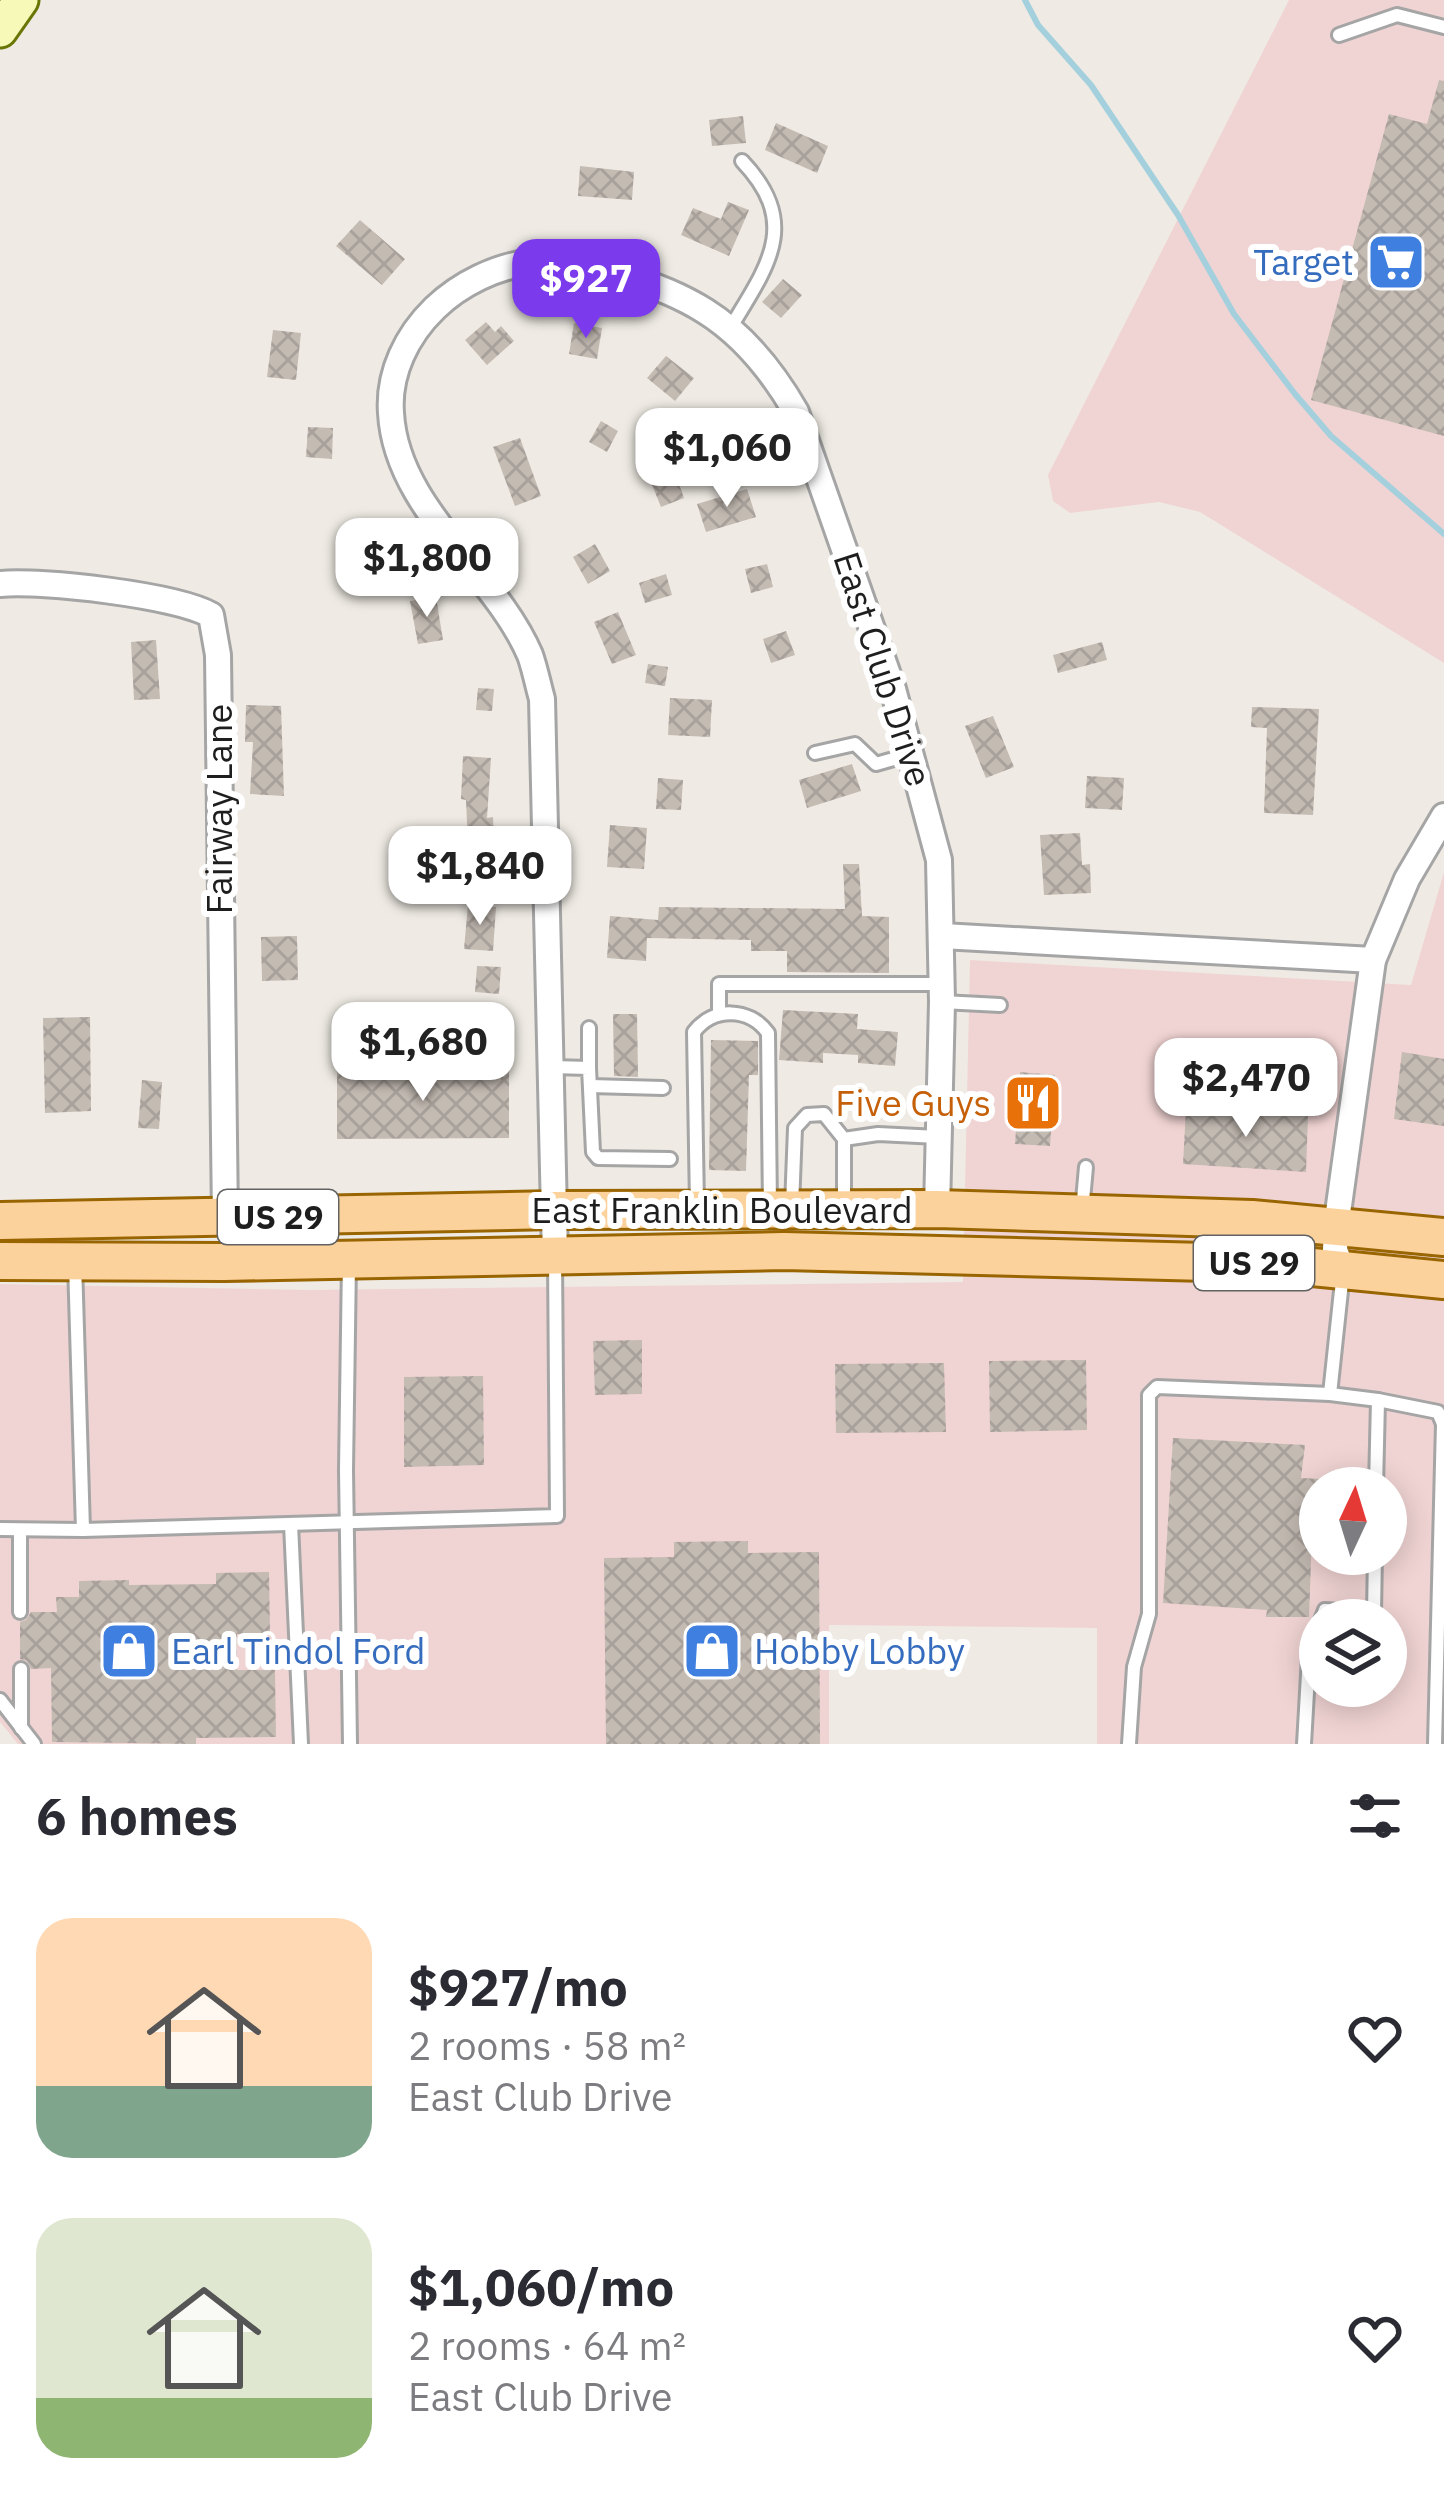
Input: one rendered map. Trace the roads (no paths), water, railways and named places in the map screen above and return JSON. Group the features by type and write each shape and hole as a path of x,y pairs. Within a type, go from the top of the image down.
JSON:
{"main road":[{"path":"0,30 21,0"},
{"name":"East Franklin Boulevard","path":"0,1221 556,1210 937,1209 1252,1219 1444,1237"},
{"name":"East Franklin Boulevard","path":"0,1261 784,1251 1282,1264 1444,1280"}],"street":[{"name":"East Club Drive","path":"555,1256 542,699 522,642 420,497 400,457 390,412 396,368 416,327 448,295 488,272 533,262 578,266 665,292 706,311 773,373 796,412 913,754 939,860 942,993 937,1209"},
{"name":"Fairway Lane","path":"0,584 161,599 211,615 218,655 225,1218"},
{"path":"1343,1270 1336,1258 1336,1228 1373,960 1407,879 1444,816"},
{"path":"942,937 1373,960"}],"lane":[{"path":"1340,35 1397,15 1444,27"},
{"path":"729,330 763,273 776,227 760,181 742,161"},
{"path":"815,753 855,744 876,764 913,754"},
{"path":"719,1014 719,984 942,993 1000,1005"},
{"path":"697,1209 694,1032 704,1020 719,1014 744,1015 760,1023 768,1034 781,1209"},
{"path":"589,1028 593,1152 598,1158 670,1159"},
{"path":"552,1067 589,1068"},
{"path":"590,1086 663,1088"},
{"path":"781,1209 795,1127 808,1115 824,1114 844,1139 844,1209"},
{"path":"844,1139 878,1134 940,1137"},
{"path":"1082,1212 1086,1167"},
{"path":"0,1529 557,1516 555,1256"},
{"path":"349,1260 350,1744"},
{"path":"75,1262 83,1530"},
{"path":"1330,1394 1343,1270"},
{"path":"1130,1744 1134,1666 1149,1614 1149,1395 1156,1388 1330,1394 1438,1412 1443,1424 1435,1744"},
{"path":"1376,1467 1378,1400"},
{"path":"291,1524 301,1744"},
{"path":"20,1529 20,1612"},
{"path":"21,1669 21,1728"},
{"path":"0,1700 34,1744"},
{"path":"1304,1744 1306,1707"}],"waterway":[{"path":"1025,0 1038,25 1091,85 1178,215 1234,314 1295,394 1331,436 1444,534"}],"place":[{"name":"Target","path":"1396,262"},
{"name":"Five Guys","path":"1033,1103"},
{"name":"Earl Tindol Ford","path":"129,1651"},
{"name":"Hobby Lobby","path":"712,1651"}]}
